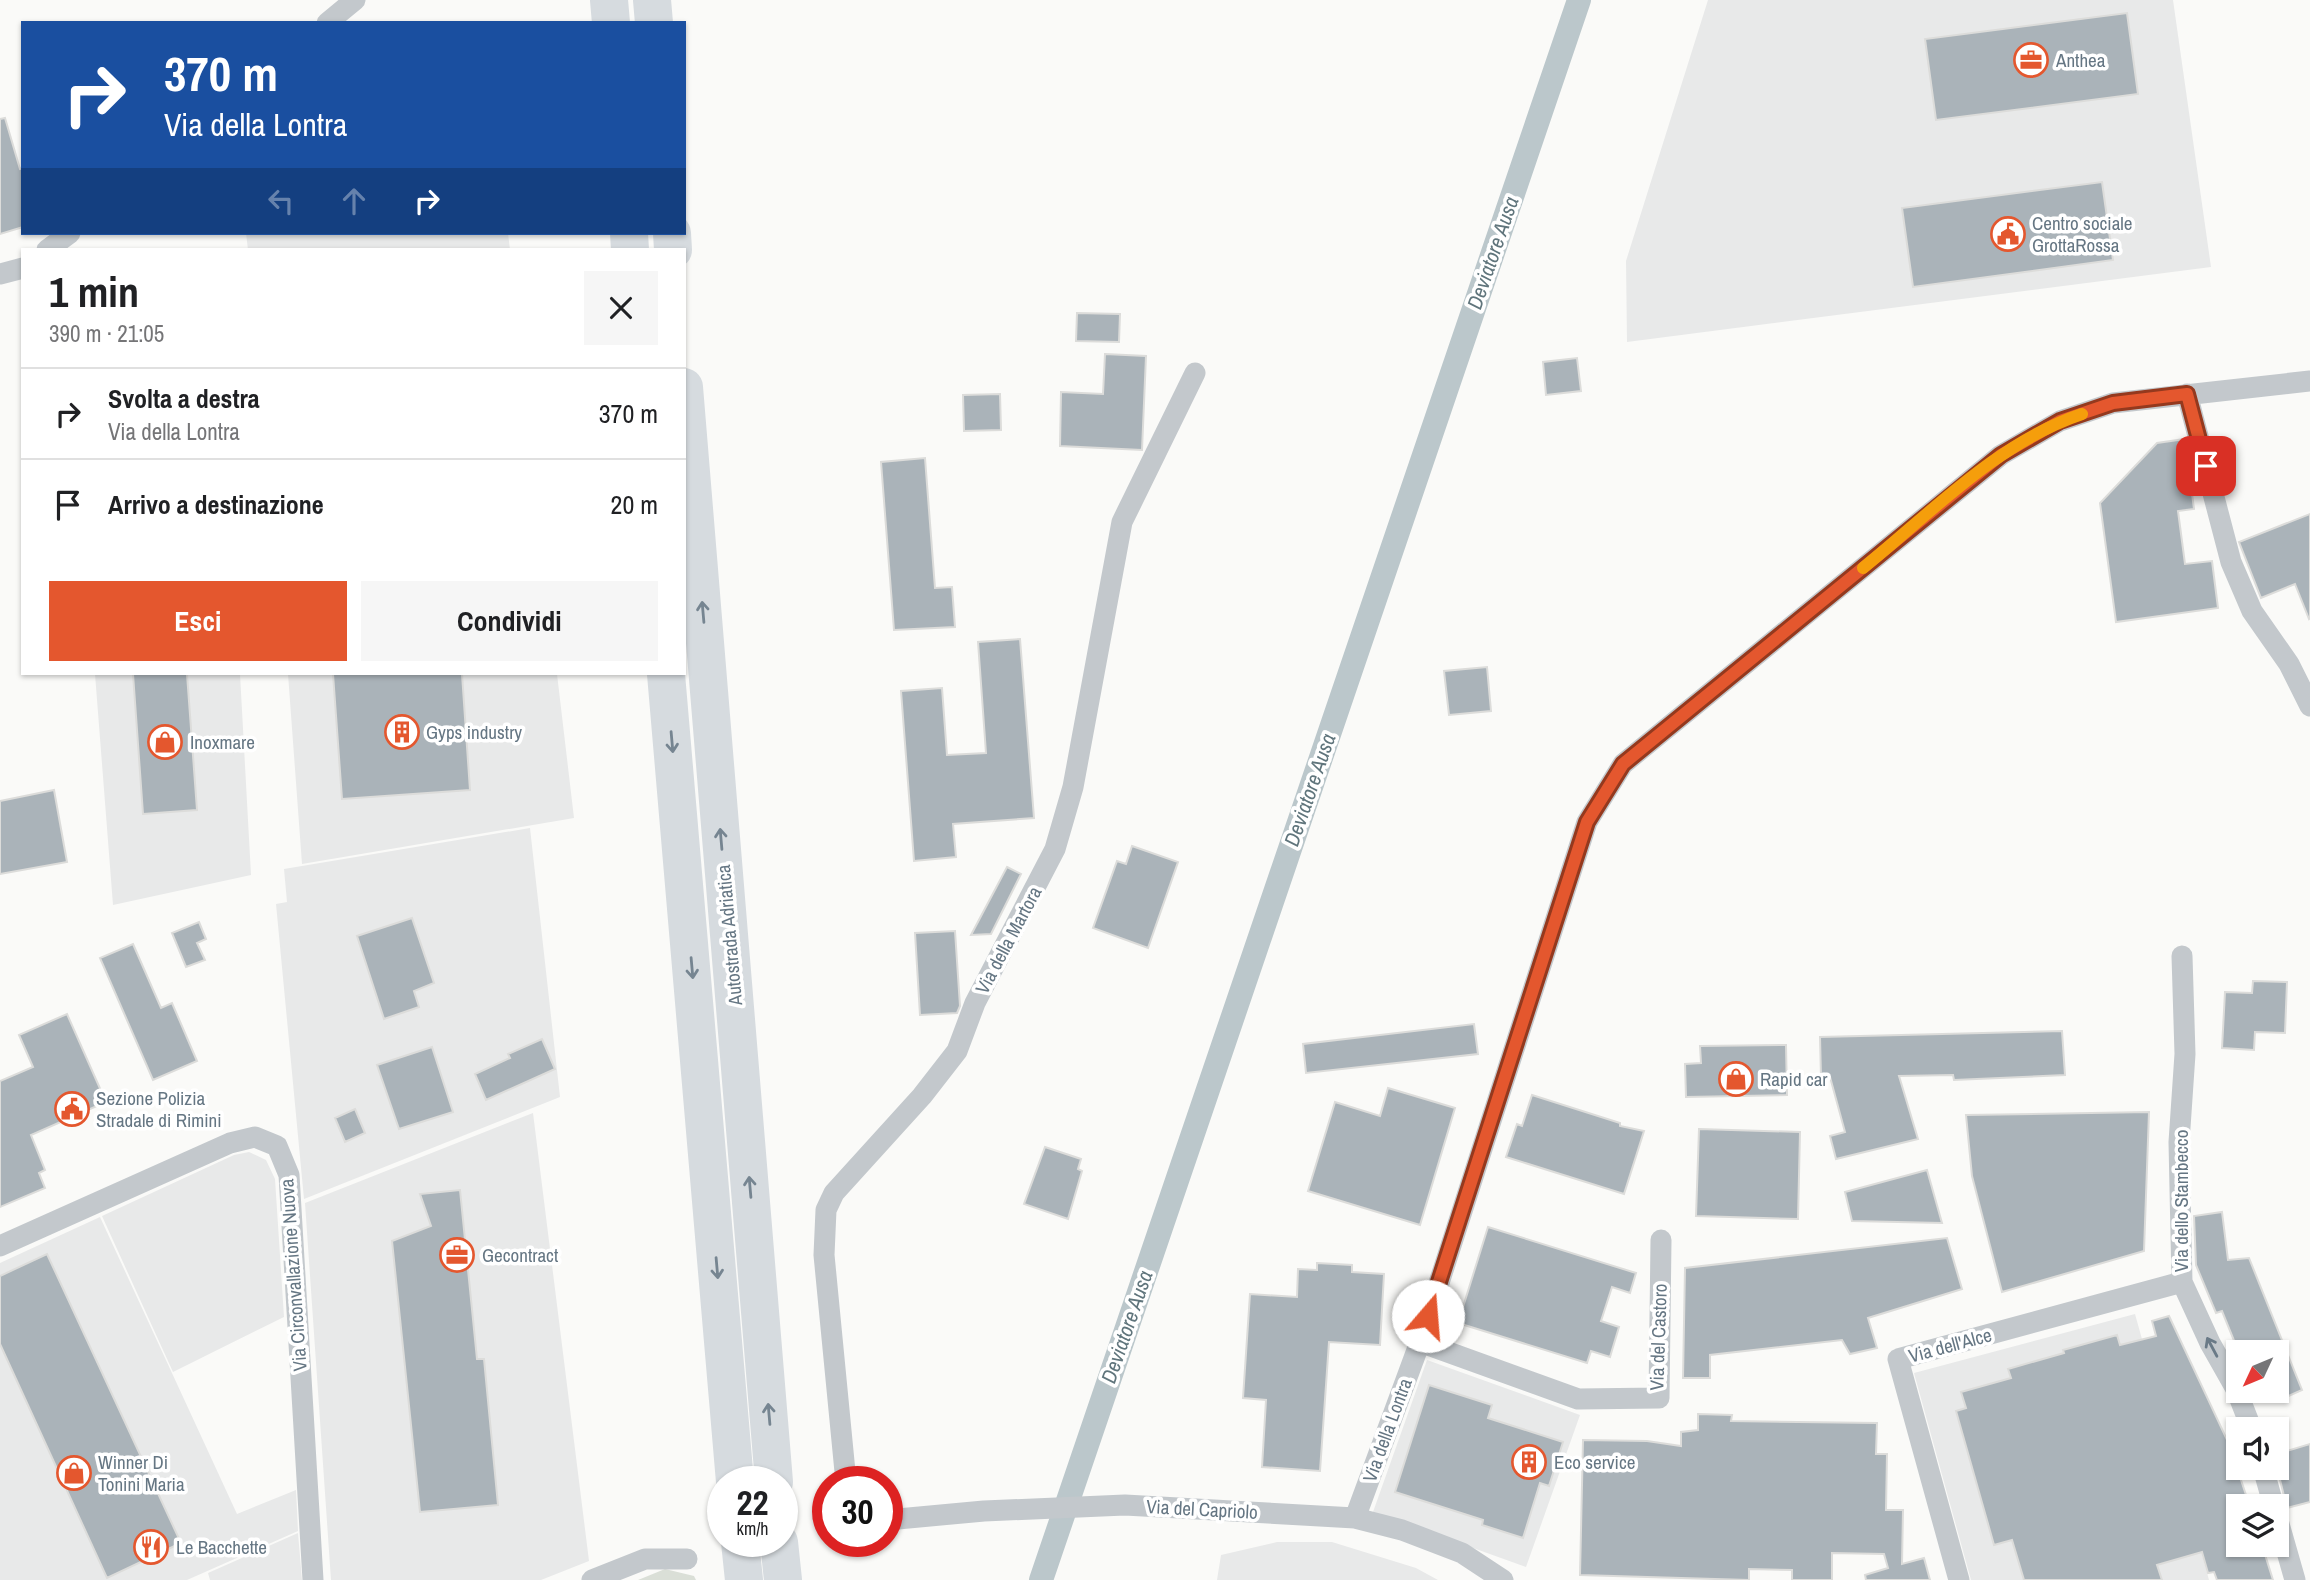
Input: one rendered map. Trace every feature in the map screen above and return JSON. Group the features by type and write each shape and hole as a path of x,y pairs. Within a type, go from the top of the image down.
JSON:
{"highway":[{"path":"609,0 611,21"},
{"path":"652,0 654,21"},
{"name":"Autostrada Adriatica","path":"686,411 774,1466"},
{"name":"Autostrada Adriatica","path":"666,675 734,1466"},
{"path":"742,1557 744,1580"},
{"path":"781,1557 783,1580"}],"street":[{"path":"329,21 355,0"},
{"path":"50,248 67,235"},
{"path":"0,274 21,269"},
{"name":"Via della Martora","path":"844,1466 824,1255 826,1210 834,1193 922,1096 957,1051 975,1003 1055,849 1073,787 1122,522 1195,373"},
{"name":"Via della Lontra","path":"1355,1518 1419,1342 1587,822 1623,764 2001,455 2060,421 2113,403 2310,381"},
{"path":"2187,394 2231,562 2252,611 2289,664 2310,706"},
{"name":"Via dello Stambecco","path":"2182,956 2185,1054 2179,1142 2182,1282 2246,1417"},
{"name":"Via Circonvallazione Nuova","path":"0,1247 230,1143 255,1138 277,1146 289,1175 313,1580"},
{"name":"Via del Castoro","path":"1419,1342 1578,1399 1659,1398 1661,1240"},
{"name":"Via dell'Alce","path":"1959,1580 1898,1359 2182,1282"},
{"name":"Via del Capriolo","path":"903,1519 984,1511 1111,1506 1355,1518 1402,1531 1462,1553 1503,1580"},
{"path":"2288,1557 2294,1580"},
{"path":"593,1580 645,1559 687,1559"}],"shaded area":[{"path":"1708,0 2173,0 2211,267 1627,342 1626,261"},
{"path":"246,235 508,235 510,248 248,248"},
{"path":"95,675 240,675 251,875 113,905"},
{"path":"288,675 557,675 574,818 302,864"},
{"path":"530,828 560,1097 304,1199 276,904 287,902 284,869"},
{"path":"533,1113 589,1561 541,1580 331,1580 305,1203"},
{"path":"249,1152 266,1160 275,1179 284,1317 173,1372 102,1216 234,1155"},
{"path":"100,1217 237,1514 296,1490 298,1531 187,1580 0,1580 0,1263"},
{"path":"2135,1314 2209,1580 1971,1580 1914,1373"},
{"path":"1427,1360 1580,1415 1526,1567 1373,1512"},
{"path":"298,1533 302,1580 210,1580 208,1573"},
{"path":"1277,1542 1332,1542 1416,1568 1438,1580 1217,1580 1221,1555"},
{"path":"665,1569 694,1576 696,1580 638,1580"}],"building":[{"name":"Anthea","path":"2127,13 2138,94 1936,120 1925,39"},
{"path":"5,118 21,169 21,228 0,234 0,119"},
{"name":"Centro sociale GrottaRossa","path":"2102,182 2113,260 1913,287 1902,208"},
{"path":"1077,313 1120,314 1119,342 1076,341"},
{"path":"1105,354 1146,356 1142,450 1060,446 1061,392 1103,394"},
{"path":"1577,358 1581,391 1546,395 1543,362"},
{"path":"1000,394 1001,430 964,431 963,395"},
{"path":"2185,439 2194,509 2178,511 2185,564 2212,561 2218,608 2116,622 2100,503 2157,443"},
{"path":"925,458 935,588 952,587 955,627 894,630 881,462"},
{"path":"2310,514 2309,619 2295,584 2261,598 2239,542"},
{"path":"1020,639 1034,818 953,824 956,857 914,861 901,691 942,688 947,755 986,753 978,642"},
{"path":"1487,667 1491,711 1449,715 1444,671"},
{"name":"Inoxmare","path":"133,675 187,675 197,810 143,814"},
{"name":"Gyps industry","path":"333,675 462,675 470,790 342,799"},
{"path":"54,790 67,862 0,874 0,801"},
{"path":"1132,846 1178,862 1148,948 1093,928 1117,861 1126,864"},
{"path":"1007,867 1021,874 991,934 971,935"},
{"path":"412,918 434,983 414,991 419,1007 384,1019 357,936"},
{"path":"199,922 206,939 197,943 205,960 186,967 172,933"},
{"path":"955,931 960,1006 957,1013 920,1015 915,933"},
{"path":"133,944 161,1008 172,1003 197,1061 153,1080 100,958"},
{"path":"2253,981 2287,982 2285,1033 2255,1032 2254,1050 2222,1048 2225,992 2252,993"},
{"path":"67,1014 106,1102 31,1135 45,1170 39,1173 45,1188 0,1207 0,1081 33,1067 19,1035"},
{"path":"1474,1024 1478,1054 1306,1073 1303,1044"},
{"path":"2062,1031 2065,1075 1954,1080 1953,1075 1899,1076 1918,1139 1836,1159 1830,1136 1845,1132 1830,1077 1821,1077 1820,1037"},
{"path":"542,1039 555,1069 486,1100 475,1074 510,1058 508,1054"},
{"name":"Rapid car","path":"1786,1045 1787,1095 1686,1097 1685,1064 1701,1063 1700,1046"},
{"path":"432,1047 453,1112 399,1129 377,1065"},
{"path":"1388,1088 1455,1108 1420,1225 1308,1191 1335,1102 1380,1116"},
{"path":"1532,1095 1620,1123 1620,1126 1644,1131 1624,1194 1506,1157 1517,1124 1522,1126"},
{"path":"355,1109 365,1133 345,1142 335,1118"},
{"path":"2149,1112 2144,1251 2002,1292 1972,1176 1966,1115"},
{"path":"1699,1129 1800,1132 1798,1219 1696,1216"},
{"path":"1045,1147 1081,1159 1078,1169 1082,1171 1068,1219 1024,1204"},
{"path":"1927,1170 1942,1223 1852,1221 1845,1192"},
{"path":"460,1190 477,1359 484,1359 498,1505 420,1512 392,1241 431,1226 420,1194"},
{"path":"2222,1212 2228,1260 2249,1258 2282,1340 2234,1340 2222,1311 2216,1313 2196,1265 2194,1216"},
{"path":"1488,1227 1636,1273 1630,1293 1612,1287 1601,1321 1619,1327 1610,1357 1591,1351 1587,1363 1458,1323"},
{"path":"1947,1238 1962,1289 1868,1318 1877,1348 1850,1354 1842,1340 1710,1355 1710,1378 1683,1378 1685,1268"},
{"path":"47,1254 181,1543 107,1578 0,1344 0,1276"},
{"path":"1317,1263 1352,1265 1352,1272 1384,1274 1380,1345 1329,1342 1320,1471 1262,1467 1266,1400 1243,1398 1250,1294 1297,1297 1298,1269 1317,1270"},
{"path":"2169,1316 2226,1438 2226,1480 2241,1480 2246,1494 2226,1494 2226,1557 2266,1557 2273,1580 2217,1580 2214,1572 2208,1573 2202,1552 2157,1565 2162,1580 2024,1580 2012,1540 1994,1545 1956,1411 1966,1408 1961,1392 2011,1378 2008,1369 2064,1353 2063,1350 2117,1335 2120,1345 2156,1336 2152,1321"},
{"path":"2289,1358 2302,1390 2289,1396"},
{"path":"1429,1385 1492,1405 1488,1418 1563,1442 1549,1486 1540,1483 1523,1538 1482,1525 1483,1520 1395,1492"},
{"path":"1698,1414 1732,1415 1731,1421 1877,1423 1876,1454 1887,1454 1886,1510 1903,1510 1902,1564 1924,1558 1930,1580 1866,1580 1865,1575 1888,1568 1884,1554 1832,1553 1832,1580 1792,1580 1792,1570 1749,1569 1749,1580 1580,1575 1583,1440 1647,1441 1681,1446 1681,1432 1698,1430"},
{"path":"2310,1444 2310,1502 2289,1507 2289,1494 2284,1494 2280,1480 2289,1480 2289,1450"}],"waterway":[{"name":"Deviatore Ausa","path":"1041,1580 1579,0"}],"slow traffic":[{"path":"1863,568 2001,455 2060,421 2082,414"}],"place":[{"name":"Anthea","path":"2031,60"},
{"name":"Centro sociale GrottaRossa","path":"2008,234"},
{"name":"Gyps industry","path":"402,732"},
{"name":"Inoxmare","path":"165,742"},
{"name":"Rapid car","path":"1736,1079"},
{"name":"Sezione Polizia Stradale di Rimini","path":"72,1109"},
{"name":"Gecontract","path":"457,1255"},
{"name":"Eco service","path":"1529,1462"},
{"name":"Winner Di Tonini Maria","path":"74,1473"},
{"name":"Le Bacchette","path":"151,1547"}],"route":[{"path":"1428,1316 1587,822 1623,764 2001,455 2060,421 2113,403 2187,394 2206,466"}]}
